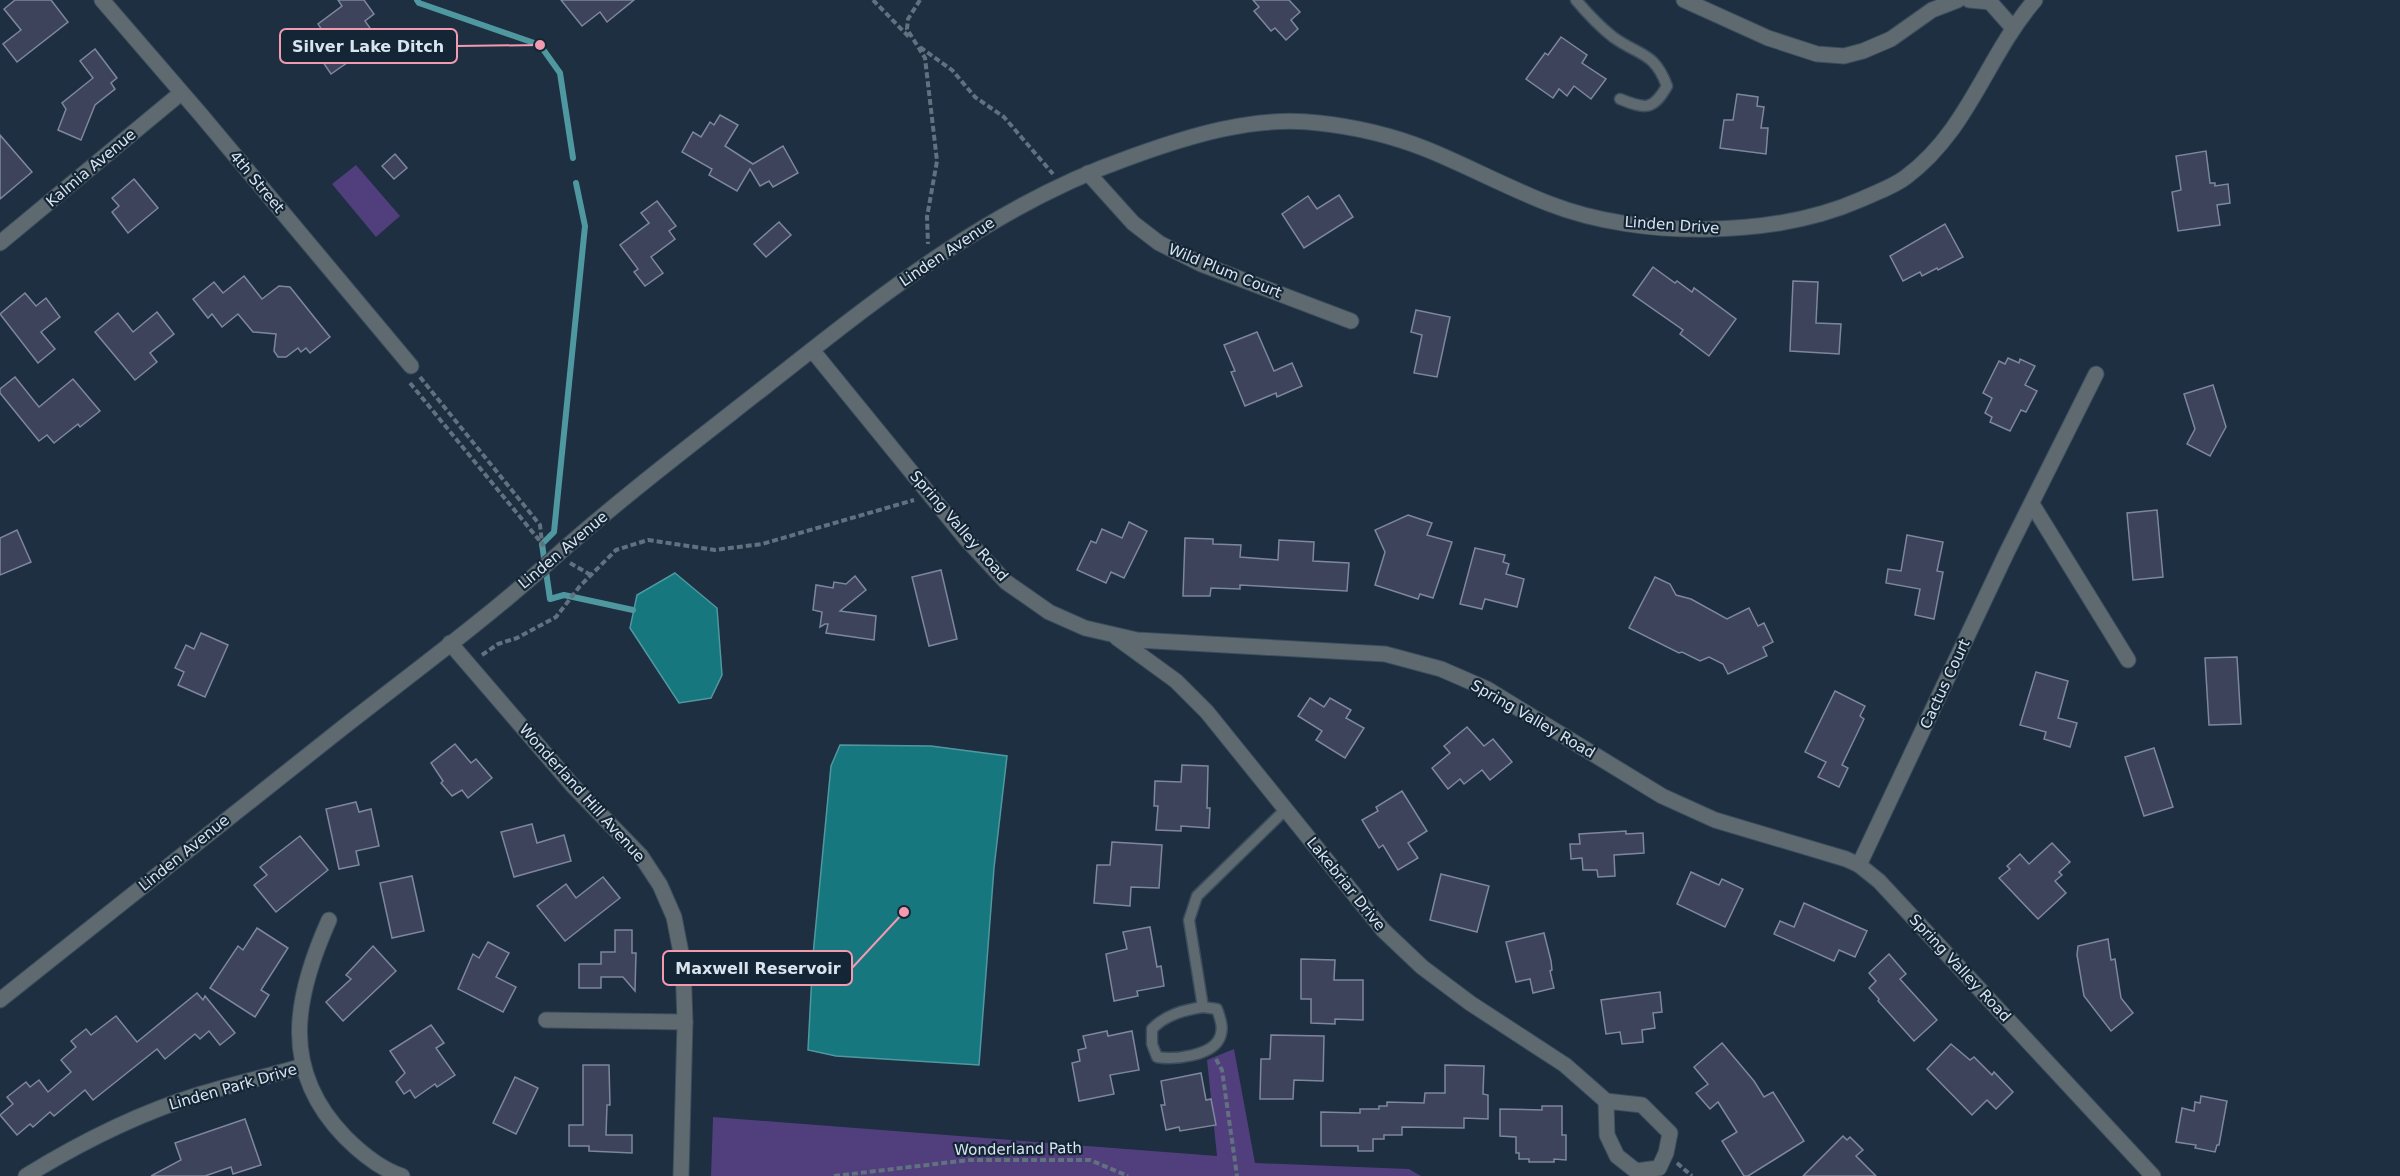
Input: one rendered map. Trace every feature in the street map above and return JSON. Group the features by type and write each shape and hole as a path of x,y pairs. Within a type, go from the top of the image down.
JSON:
{"street":[{"name":"4th Street","path":"102,0 411,366"},
{"path":"1684,0 1768,38 1817,54 1844,56 1891,39 1932,10 1958,0"},
{"path":"1969,0 1990,2 2013,28"},
{"name":"Linden Drive","path":"1157,148 1222,129 1251,124 1319,123 1371,132 1420,146 1555,206 1602,219 1642,226 1714,229 1770,225 1845,207 1894,185 1908,175 1935,152 1957,125 2013,28 2035,0"},
{"name":"Kalmia Avenue","path":"0,243 181,93"},
{"name":"Linden Avenue","path":"0,1000 450,643 699,438 873,302 928,263 1016,207 1088,173 1157,148"},
{"name":"Wild Plum Court","path":"1088,173 1133,223 1159,243 1202,264 1351,321"},
{"name":"Spring Valley Road","path":"812,350 966,539 1006,582 1049,612 1085,628 1137,640 1385,654 1441,669 1487,689 1662,796 1715,820 1859,865 1879,881 2152,1176"},
{"name":"Cactus Court","path":"1859,865 2007,552 2096,374"},
{"path":"2032,504 2128,660"},
{"name":"Lakebriar Drive","path":"1114,636 1176,681 1207,712 1383,930 1422,967 1470,1003 1565,1065 1606,1101"},
{"name":"Wonderland Hill Avenue","path":"450,643 573,786 641,856 660,885 674,917 683,963 685,1022 681,1176"},
{"path":"303,1066 300,1030 303,993 312,957 329,920"},
{"path":"546,1020 685,1022"},
{"name":"Linden Park Drive","path":"26,1176 71,1148 134,1118 199,1094 303,1066 315,1097 333,1124 356,1148 382,1167 402,1176"},
{"path":"1606,1101 1642,1105 1670,1133 1666,1153 1659,1168 1636,1171 1617,1156 1607,1135 1606,1101"}],"lane":[{"path":"1576,0 1615,38 1649,57 1662,71 1667,86 1659,100 1649,107 1636,106 1620,99"},
{"path":"1203,1006 1189,920 1197,896 1286,809"},
{"path":"1203,1006 1217,1009 1221,1022 1220,1037 1211,1049 1171,1060 1157,1057 1152,1044 1152,1029 1161,1020 1203,1006"}],"path":[{"path":"873,0 917,45 952,69 975,97 1004,117 1063,184"},
{"path":"920,0 908,19 907,29 925,58 937,161 927,218 928,263"},
{"path":"411,366 540,525 542,544"},
{"path":"469,664 498,644 518,638 556,617 580,586 616,550 648,540 715,550 762,544 930,495"},
{"path":"1211,1049 1222,1070 1237,1176"},
{"name":"Wonderland Path","path":"834,1176 969,1160 1090,1160 1128,1176"}],"shaded area":[{"path":"356,165 400,216 376,237 332,184"},
{"path":"675,573 717,608 722,675 711,698 679,703 630,628 637,595"},
{"path":"840,745 931,746 1007,756 994,868 979,1065 836,1056 808,1050 813,955 831,766"},
{"path":"1234,1049 1255,1163 1409,1169 1421,1176 711,1176 713,1117 1217,1156 1207,1060"}],"building":[{"path":"15,0 51,0 68,22 17,62 3,44 21,30 4,9"},
{"path":"338,0 364,0 374,14 365,21 370,28 343,47 351,60 331,74 308,40 322,30 318,24 342,6"},
{"path":"561,0 634,0 607,22 600,12 582,26"},
{"path":"1253,0 1289,0 1300,12 1291,20 1298,29 1286,40 1275,28 1271,31 1254,11 1259,7"},
{"path":"1561,37 1587,55 1582,63 1606,79 1591,99 1574,86 1567,96 1559,89 1553,98 1526,79 1545,53 1548,55"},
{"path":"95,49 117,78 111,83 115,89 95,105 81,140 58,130 66,109 62,103 93,78 80,61"},
{"path":"1737,94 1758,97 1757,106 1764,107 1761,128 1768,128 1766,154 1720,148 1724,120 1733,120"},
{"path":"720,115 738,125 725,146 753,164 783,146 798,173 773,187 769,181 760,186 750,169 737,191 709,175 712,169 682,152 693,132 701,137 710,122 714,125"},
{"path":"0,135 32,172 0,199"},
{"path":"2206,151 2210,183 2215,183 2215,186 2228,184 2230,203 2217,205 2220,225 2178,231 2172,192 2181,190 2176,156"},
{"path":"395,154 407,168 394,179 382,166"},
{"path":"134,179 158,208 128,233 112,212 119,206 112,198"},
{"path":"1339,195 1353,217 1304,248 1282,214 1308,196 1317,209"},
{"path":"657,201 676,226 669,231 675,239 651,257 663,273 645,286 634,272 638,269 620,245 649,223 641,213"},
{"path":"779,222 791,235 766,257 754,244"},
{"path":"1945,224 1963,257 1938,270 1937,268 1922,276 1920,272 1903,281 1890,256"},
{"path":"1653,267 1692,292 1694,288 1736,319 1709,356 1680,334 1683,330 1633,295"},
{"path":"244,276 262,299 279,286 290,287 330,337 310,353 306,348 301,352 298,348 286,357 278,357 274,351 276,334 253,332 238,314 222,327 212,314 208,318 193,299 214,282 223,293"},
{"path":"1793,281 1818,282 1816,323 1841,324 1839,354 1790,351"},
{"path":"25,293 36,306 46,298 60,317 41,332 55,349 38,363 0,314"},
{"path":"1416,310 1450,317 1437,377 1414,373 1422,335 1411,332"},
{"path":"157,312 174,334 150,353 157,362 135,380 95,332 118,313 133,332"},
{"path":"1257,332 1274,371 1292,363 1302,386 1277,397 1276,393 1245,406 1231,372 1235,371 1224,345"},
{"path":"2008,358 2019,363 2020,359 2035,366 2025,385 2037,391 2026,412 2021,410 2010,431 1990,422 1992,417 1985,413 1992,398 1983,393 1999,361 2005,364"},
{"path":"15,377 39,407 73,379 100,411 80,427 78,424 54,443 47,435 39,441 0,393 0,389"},
{"path":"2213,385 2226,427 2210,456 2187,444 2195,429 2184,394"},
{"path":"2157,510 2163,577 2133,580 2127,513"},
{"path":"1408,515 1432,523 1427,535 1452,542 1433,598 1420,594 1418,599 1375,585 1385,552 1375,530"},
{"path":"1129,522 1147,531 1124,578 1111,572 1106,583 1077,570 1091,541 1096,543 1102,529 1122,538"},
{"path":"17,530 31,562 0,575 0,538"},
{"path":"1907,535 1943,542 1937,571 1943,572 1934,619 1915,615 1920,589 1886,583 1888,569 1901,571"},
{"path":"1185,538 1213,539 1213,544 1241,545 1240,557 1278,560 1279,540 1314,542 1313,561 1349,563 1347,591 1240,585 1240,589 1211,588 1210,596 1183,596"},
{"path":"1475,548 1505,555 1503,562 1509,564 1506,574 1524,579 1517,607 1485,599 1482,609 1460,604"},
{"path":"941,570 957,639 929,646 912,577"},
{"path":"855,576 866,590 840,611 876,616 874,640 826,633 828,624 820,627 822,612 813,610 816,585 833,588 834,582 846,584"},
{"path":"1655,577 1670,584 1676,595 1691,599 1727,619 1749,608 1758,626 1764,623 1773,642 1763,647 1767,656 1728,674 1723,664 1709,657 1700,661 1629,628"},
{"path":"201,633 228,645 205,697 178,685 184,672 175,668 186,645 194,649"},
{"path":"2237,657 2241,724 2209,725 2205,658"},
{"path":"2036,672 2068,681 2058,718 2077,723 2070,747 2044,739 2046,732 2020,725"},
{"path":"1835,691 1865,706 1860,716 1864,719 1842,765 1848,768 1839,787 1818,777 1826,762 1805,752"},
{"path":"1310,698 1324,707 1330,698 1351,710 1346,718 1364,728 1345,758 1316,740 1322,731 1298,716"},
{"path":"1467,727 1484,746 1493,739 1512,762 1490,780 1482,770 1464,784 1460,779 1448,789 1432,768 1450,753 1444,746"},
{"path":"455,744 471,763 476,759 492,778 468,798 462,790 452,796 441,783 443,781 431,763"},
{"path":"2154,748 2173,807 2144,816 2125,757"},
{"path":"1182,765 1208,766 1209,828 1181,826 1181,831 1156,830 1158,806 1154,806 1155,781 1181,782"},
{"path":"1402,791 1427,831 1408,843 1418,858 1398,870 1383,845 1379,848 1362,820 1378,811 1376,807"},
{"path":"356,802 359,812 371,809 379,846 356,851 359,865 339,869 326,809"},
{"path":"532,824 537,843 564,835 571,861 514,877 501,832"},
{"path":"1626,831 1626,834 1643,833 1644,853 1614,855 1615,876 1598,877 1597,870 1583,870 1582,858 1571,859 1570,844 1580,844 1579,834"},
{"path":"300,836 328,870 276,912 254,885 267,875 260,867"},
{"path":"1112,842 1162,845 1159,888 1131,887 1130,906 1094,903 1097,865 1110,865"},
{"path":"2052,843 2070,862 2059,872 2062,875 2055,881 2066,893 2038,919 1999,878 2010,869 2007,866 2020,854 2029,864"},
{"path":"1691,872 1719,885 1722,879 1743,889 1725,927 1677,904"},
{"path":"1441,874 1489,886 1477,932 1430,920"},
{"path":"412,876 424,931 392,938 380,883"},
{"path":"603,877 620,898 565,941 537,906 566,884 576,898"},
{"path":"1804,903 1867,931 1855,957 1839,950 1834,961 1774,934 1780,921 1794,927"},
{"path":"1150,927 1157,967 1161,966 1164,986 1137,991 1138,996 1114,1001 1106,954 1127,949 1123,932"},
{"path":"257,928 288,948 261,990 269,995 255,1017 210,988 238,946 243,950"},
{"path":"615,930 632,930 632,953 636,953 635,991 623,977 601,977 601,988 579,988 579,964 601,964 601,952 615,952"},
{"path":"1544,933 1551,961 1552,970 1550,971 1554,988 1533,993 1530,979 1516,982 1506,942"},
{"path":"2108,939 2111,960 2115,959 2121,998 2133,1013 2111,1031 2084,996 2077,955 2078,946"},
{"path":"488,942 509,953 496,977 516,987 503,1012 458,989 473,954 479,958"},
{"path":"373,946 396,971 343,1021 326,1002 351,979 346,975"},
{"path":"1889,954 1906,974 1900,979 1937,1020 1914,1041 1869,988 1876,981 1869,973"},
{"path":"1301,959 1335,960 1334,980 1363,980 1363,1020 1335,1019 1335,1024 1311,1023 1311,999 1301,999"},
{"path":"1660,992 1662,1012 1653,1013 1655,1028 1642,1030 1643,1042 1622,1044 1620,1032 1606,1034 1601,1000"},
{"path":"197,993 203,1000 205,996 235,1033 220,1045 209,1031 200,1039 195,1034 165,1059 157,1049 93,1100 85,1090 54,1116 50,1112 33,1127 30,1124 17,1135 0,1115 13,1104 7,1097 26,1082 30,1087 39,1080 48,1092 71,1072 61,1060 76,1047 71,1041 86,1029 91,1035 116,1016 137,1042"},
{"path":"431,1025 444,1043 436,1048 455,1075 437,1087 435,1084 415,1098 410,1090 404,1094 396,1082 405,1073 390,1051"},
{"path":"1107,1031 1108,1036 1132,1031 1139,1070 1110,1075 1114,1094 1079,1101 1072,1063 1080,1061 1078,1050 1086,1048 1083,1036"},
{"path":"1271,1035 1324,1036 1323,1081 1294,1080 1293,1099 1260,1099 1261,1059 1270,1059"},
{"path":"1722,1043 1754,1081 1764,1097 1773,1092 1804,1141 1748,1176 1744,1176 1722,1141 1737,1132 1718,1102 1710,1109 1696,1093 1708,1084 1694,1067"},
{"path":"1951,1044 1970,1060 1974,1057 1992,1075 1994,1072 2013,1092 1996,1109 1987,1100 1972,1115 1927,1069"},
{"path":"583,1065 609,1065 610,1105 607,1105 606,1135 632,1135 632,1153 589,1151 589,1146 569,1146 569,1125 583,1125"},
{"path":"1445,1065 1484,1066 1483,1094 1488,1095 1488,1119 1464,1118 1464,1128 1402,1127 1402,1135 1384,1135 1384,1139 1373,1139 1373,1151 1358,1151 1358,1146 1321,1146 1321,1112 1360,1113 1360,1109 1379,1109 1379,1106 1387,1106 1387,1102 1424,1103 1425,1093 1445,1093"},
{"path":"1201,1073 1206,1100 1211,1099 1216,1125 1180,1131 1179,1127 1166,1130 1161,1105 1165,1105 1161,1081"},
{"path":"515,1077 538,1088 516,1134 493,1123"},
{"path":"2201,1096 2227,1101 2219,1145 2215,1152 2195,1148 2196,1145 2176,1142 2182,1108 2194,1111 2195,1102 2200,1103"},
{"path":"1542,1106 1562,1106 1562,1135 1566,1135 1566,1160 1529,1162 1529,1159 1519,1159 1519,1153 1516,1153 1516,1137 1500,1136 1500,1109 1542,1110"},
{"path":"245,1119 261,1165 233,1174 231,1167 205,1176 151,1176 181,1160 175,1143"},
{"path":"1843,1136 1847,1140 1850,1137 1863,1150 1856,1156 1876,1176 1803,1176"}],"waterway":[{"path":"417,0 419,3 540,45 560,73 573,158"},
{"path":"576,183 585,226 554,532 542,544 550,599 564,595 633,610"}],"place":[{"name":"Silver Lake Ditch","path":"540,45"},
{"name":"Maxwell Reservoir","path":"904,912"}]}
